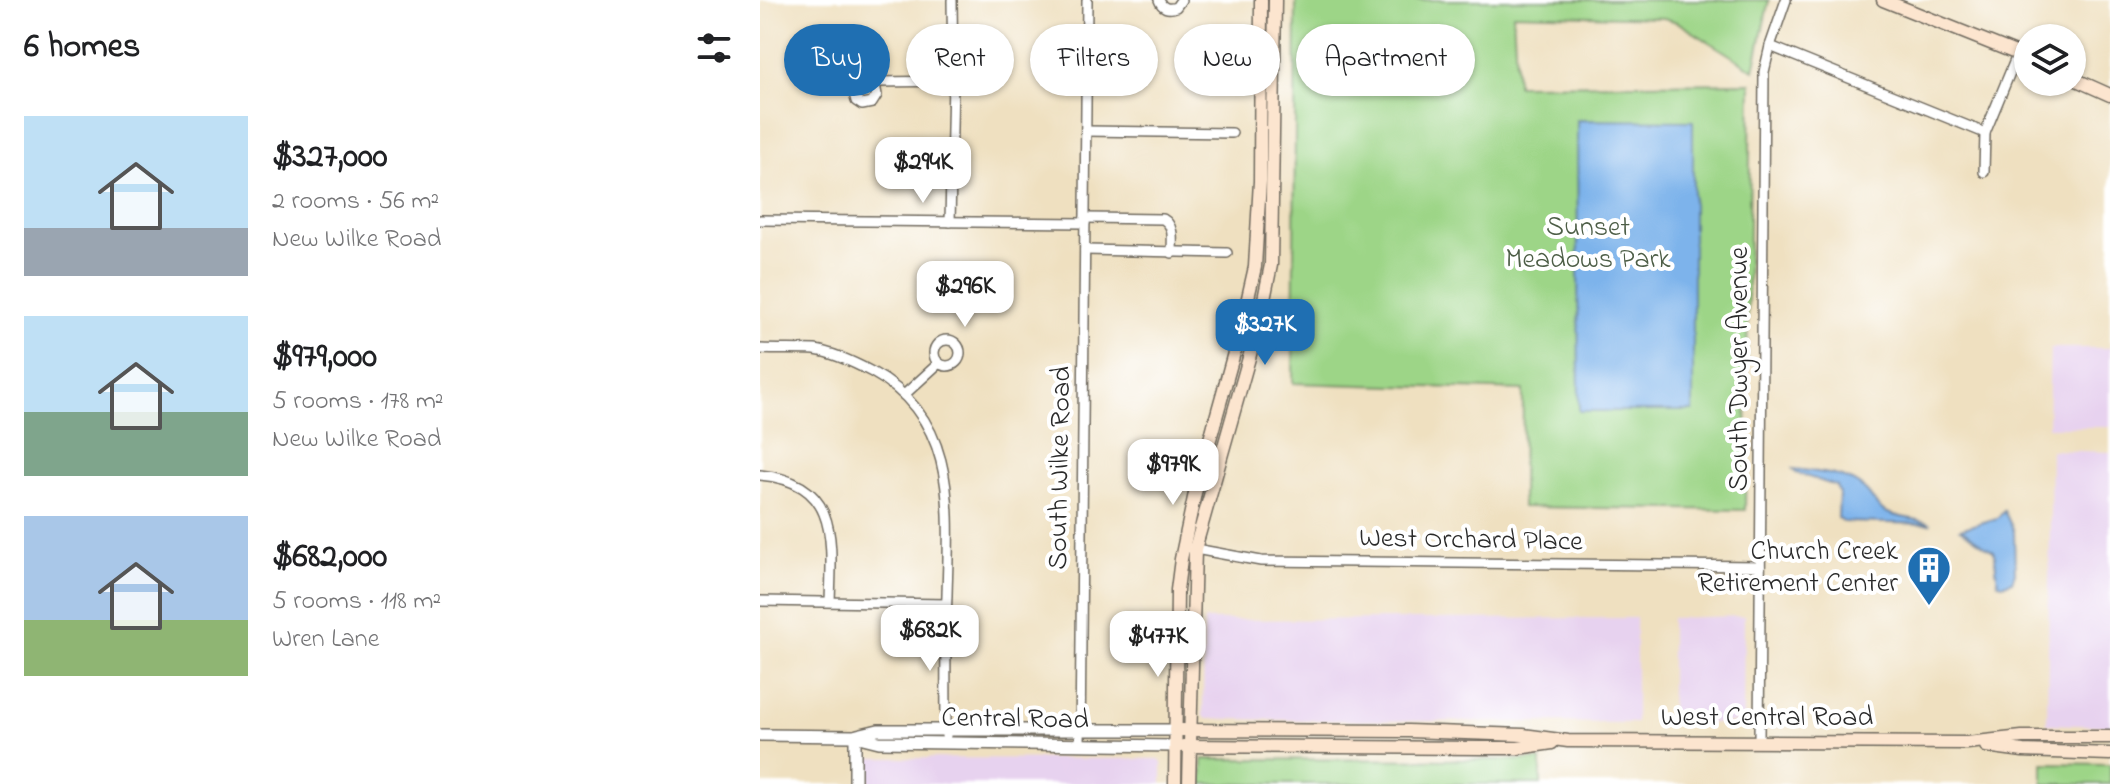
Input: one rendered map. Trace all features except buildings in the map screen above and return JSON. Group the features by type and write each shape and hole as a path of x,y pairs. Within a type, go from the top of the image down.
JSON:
{"main road":[{"path":"1189,784 1189,548 1195,493 1249,300 1255,267 1260,181 1261,0"},
{"path":"1175,784 1177,590 1260,319 1271,265 1275,0"},
{"path":"1883,0 2014,52"},
{"path":"2086,84 2110,95"},
{"name":"West Central Road","path":"1175,730 1408,731 1523,735 1568,741 1967,743 2022,737 2110,737"},
{"name":"West Central Road","path":"1175,746 1518,748 1568,741"},
{"name":"West Central Road","path":"1967,743 2023,751 2110,754"}],"street":[{"path":"952,0 952,24"},
{"name":"South Wilke Road","path":"1080,745 1087,0"},
{"path":"1159,0 1169,9 1176,7 1181,0"},
{"name":"South Dwyer Avenue","path":"1759,741 1764,72 1786,0"},
{"path":"1770,46 1985,133"},
{"path":"1984,172 1985,133 2014,74"},
{"path":"950,222 953,96"},
{"path":"1086,131 1232,133"},
{"path":"760,220 950,222 1163,219 1172,231 1172,253"},
{"path":"1085,250 1227,253"},
{"path":"760,349 817,351 846,359 889,382 904,395 932,430 942,461 949,520 946,736"},
{"path":"904,395 939,363"},
{"path":"760,475 783,478 801,485 820,506 832,539 830,601"},
{"name":"West Orchard Place","path":"1189,548 1261,561 1760,566"},
{"path":"760,601 946,604"},
{"name":"Central Road","path":"946,736 1080,729 1175,730"},
{"name":"Central Road","path":"760,735 855,736 878,730 1080,745 1175,746"},
{"path":"855,736 855,784"}],"shaded area":[{"path":"2050,348 2110,348 2110,427 2048,427"},
{"path":"2051,450 2110,452 2110,726 2047,724"},
{"path":"1744,616 1743,722 1671,724 1671,618"},
{"path":"1636,618 1636,723 1207,719 1203,716 1204,620"},
{"path":"869,758 1159,759 1162,762 1162,784 869,784"}],"green space":[{"name":"Sunset Meadows Park","path":"1296,0 1769,0 1754,70 1677,22 1664,18 1513,14 1517,85 1751,83 1745,510 1522,507 1523,390 1293,383"},
{"path":"1203,759 1541,760 1541,784 1202,784"},
{"path":"2043,763 2110,764 2110,784 2043,784"}],"water":[{"path":"1577,120 1693,121 1693,411 1579,411"},
{"path":"1793,469 1851,480 1884,511 1931,524 1843,522 1838,518 1839,494 1836,486 1796,473"},
{"path":"2004,511 2014,531 2015,573 2012,581 2004,584 1998,583 1994,551 1960,529 1997,518"}],"place":[{"name":"Church Creek Retirement Center","path":"1929,607"}]}
